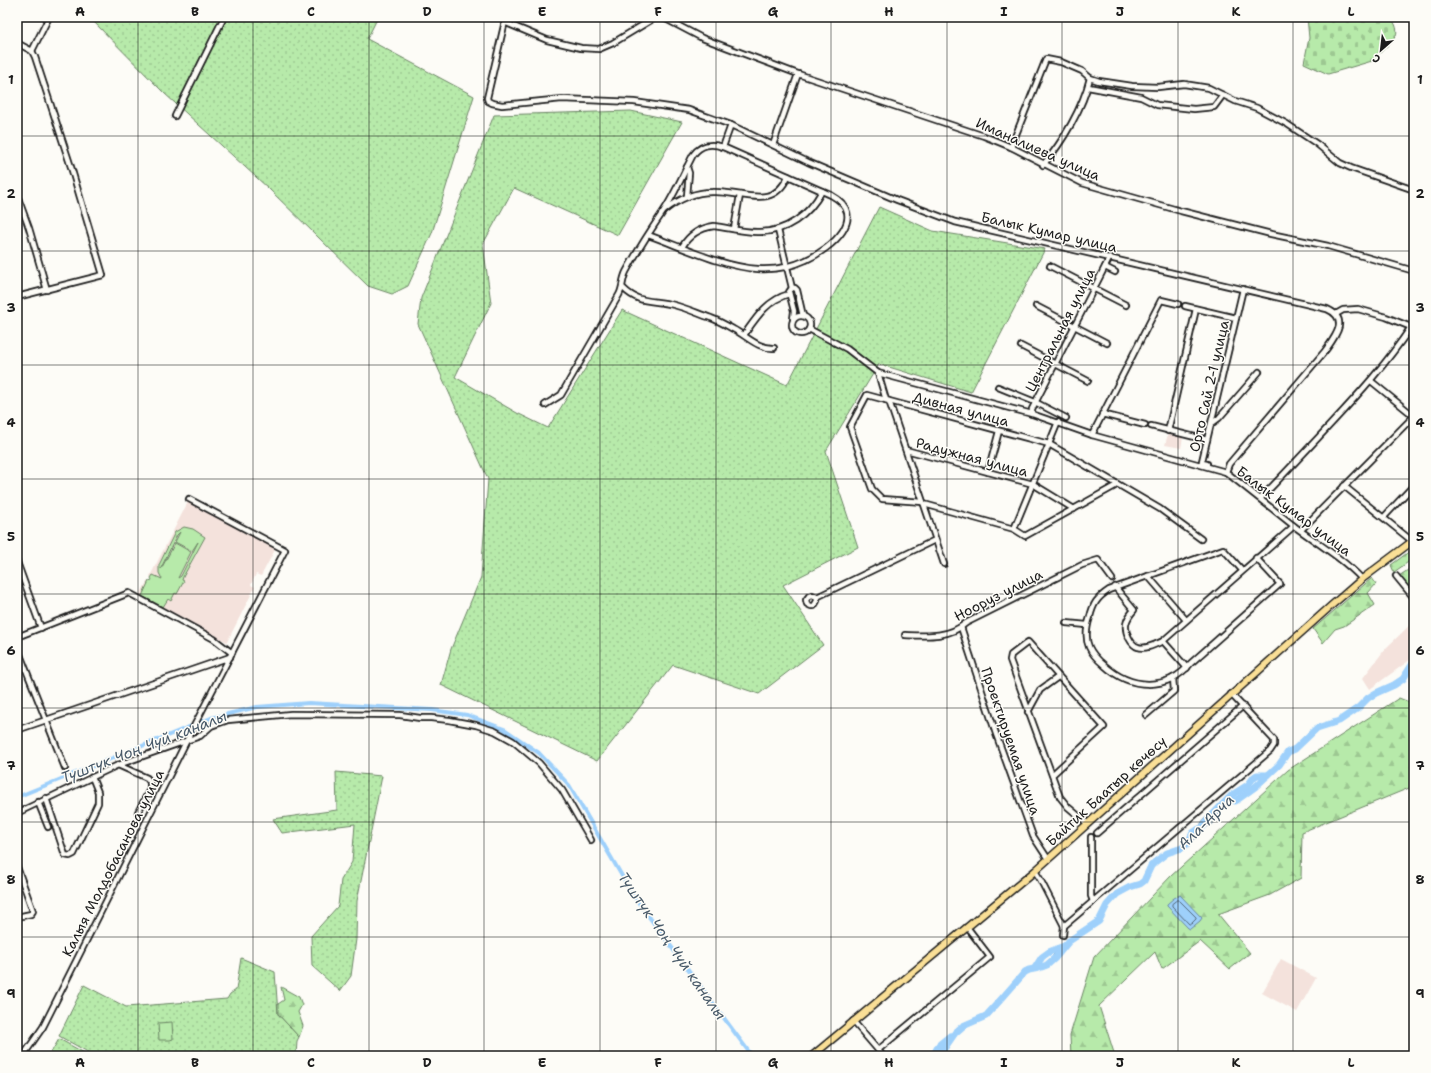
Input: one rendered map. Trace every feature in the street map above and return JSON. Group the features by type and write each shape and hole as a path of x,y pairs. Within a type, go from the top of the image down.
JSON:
{"main road":[{"name":"Байтик Баатыр көчөсү","path":"812,1056 1035,871 1231,694 1362,579 1413,540"}],"street":[{"path":"32,51 49,17"},
{"path":"175,116 224,17"},
{"path":"505,20 547,40 581,48 599,49 613,43 656,17"},
{"name":"Иманалиева улица","path":"662,17 702,38 798,74 957,126 1011,147 1043,165 1095,187 1271,234 1328,246 1414,271"},
{"name":"Балык Кумар улица","path":"505,20 487,98 492,103 502,105 562,99 634,102 689,110 731,125 897,200 955,222 1110,257 1327,309 1336,314 1339,327 1334,339 1229,464 1226,471 1294,526 1350,566 1362,579"},
{"path":"17,43 32,51 35,57 103,275 17,297"},
{"path":"1011,147 1046,59 1061,62 1082,71 1090,78 1099,81 1132,86 1158,87 1184,84 1209,88 1235,101 1257,108 1287,124 1317,144 1340,162 1352,168 1414,190"},
{"path":"773,145 798,74"},
{"path":"1043,165 1066,134 1088,87 1090,78"},
{"path":"1088,87 1141,97 1157,105 1194,109 1214,107 1223,95"},
{"path":"723,147 731,125"},
{"path":"545,405 561,395 623,288 626,273 648,235 663,212 693,155 700,148 710,144 723,147 822,191 839,199 843,203 848,216 845,227 836,239 822,251 805,260 772,270 744,268 718,261 648,235"},
{"path":"687,167 689,173 687,196"},
{"path":"663,212 687,196 715,192 762,198 773,195 782,188 788,176"},
{"path":"682,247 690,237 707,227 714,226 759,233 778,230 807,213 822,191"},
{"path":"17,195 47,290"},
{"path":"734,229 740,195"},
{"path":"778,230 792,288 789,290 794,311 792,325 794,331 799,334 805,333 809,329 809,320 803,316 798,316 793,319"},
{"name":"Центральная улица","path":"1032,414 1032,409 1035,402 1110,257"},
{"path":"1050,266 1126,305"},
{"path":"1105,267 1115,272"},
{"path":"623,288 628,293 642,300 674,305 722,323 760,346 774,348"},
{"path":"792,288 797,290 803,316"},
{"name":"Орто Сай 2-1 улица","path":"1226,471 1202,463 1243,289"},
{"path":"744,335 759,313 766,306 778,298 789,294"},
{"path":"1092,435 1161,300 1178,304"},
{"path":"1036,306 1107,343"},
{"path":"1186,306 1236,318"},
{"path":"1260,498 1282,477 1371,382 1413,327 1358,308 1343,310 1336,314"},
{"path":"1168,430 1196,309"},
{"path":"809,329 847,349 878,373 1032,414 1092,435 1226,471"},
{"path":"1021,346 1088,381"},
{"path":"1211,424 1219,418 1259,372"},
{"path":"878,373 906,450 944,564"},
{"path":"1301,530 1414,416 1371,382"},
{"path":"998,387 1035,402 1066,418"},
{"name":"Дивная улица","path":"923,503 882,499 872,489 850,427 867,395 1049,444 1160,509 1201,539"},
{"path":"1102,414 1145,425"},
{"path":"1014,529 1058,422"},
{"path":"1151,426 1207,440"},
{"path":"988,472 999,431"},
{"name":"Радужная улица","path":"906,450 1032,484 1074,508"},
{"path":"923,503 1014,529 1025,536 1117,484"},
{"path":"1344,486 1413,540"},
{"path":"1384,517 1414,486"},
{"name":"Калыя Молдобасанова улица","path":"23,1056 43,1027 192,730 285,550 189,499"},
{"path":"1115,587 1134,610 1129,615 1125,626 1131,642 1138,647 1143,648 1155,645 1163,640 1294,526"},
{"path":"817,598 935,540"},
{"path":"1242,570 1223,549 1115,587 1102,594 1092,607 1087,625 1088,645 1091,652 1116,674 1132,682 1140,684 1157,683 1181,674 1191,663 1280,584 1256,558"},
{"name":"Нооруз улица","path":"904,635 936,636 961,627 966,623 1082,565 1098,560 1112,579"},
{"path":"17,562 41,628"},
{"path":"1148,576 1186,620"},
{"path":"1396,576 1414,598"},
{"path":"17,637 129,593 214,638 231,655 17,730"},
{"path":"1066,623 1087,625"},
{"name":"Проектируемая улица","path":"961,627 996,734 1033,836 1048,859"},
{"path":"1163,640 1187,668"},
{"path":"1052,776 1104,727 1028,642 1011,655 1010,660 1028,712 1060,798 1068,808 1088,824"},
{"path":"17,647 65,768"},
{"path":"1028,712 1040,690 1058,676"},
{"path":"1146,715 1174,691 1173,678"},
{"path":"1064,926 1270,751 1274,745 1274,740 1231,694"},
{"path":"1098,833 1243,706"},
{"path":"17,813 46,798 118,766 200,736 211,726 228,720 291,714 400,715 476,724 505,736 513,741 539,763 562,790 591,840"},
{"path":"118,766 147,778 150,782 150,789 138,812"},
{"path":"46,798 63,849 66,856 70,856 74,854 98,803 98,792 92,777"},
{"path":"38,802 48,827"},
{"path":"1091,837 1091,896 1093,901"},
{"path":"17,867 33,911 31,914 17,917"},
{"path":"1035,871 1064,926 1063,935"},
{"path":"878,1050 990,956 967,927"},
{"path":"854,1021 883,1056"}],"shaded area":[{"path":"1168,434 1183,437 1181,448 1165,445"},
{"path":"188,502 276,548 261,576 256,574 251,585 255,587 227,642 139,596 147,582 152,580 150,576"},
{"path":"1412,623 1414,623 1414,657 1370,689 1363,678 1385,649"},
{"path":"1281,959 1316,978 1297,1012 1262,993"}],"green space":[{"path":"89,17 378,17 367,39 474,96 432,233 408,286 392,294 368,286 268,188 164,93"},
{"path":"1307,17 1391,17 1397,33 1394,39 1372,61 1328,74 1304,63 1309,38"},
{"path":"631,111 682,122 618,235 514,188 483,244 491,303 455,377 517,413 548,428 622,310 787,385 879,207 933,231 1045,249 971,392 879,364 826,451 858,547 783,585 823,645 759,694 673,665 597,761 441,685 451,649 481,577 488,479 418,324 421,298 494,115"},
{"path":"184,527 193,529 205,537 183,577 182,580 184,581 177,594 175,593 171,601 168,599 163,607 142,596 149,581 152,580 151,578 153,575 162,579 159,573 159,565 175,532","holes":["180,532 175,542 192,551 198,542 181,576 178,578 191,552 175,543 161,569 177,535"]},
{"path":"1414,548 1414,558 1394,572 1391,565"},
{"path":"1411,568 1414,570 1414,595 1399,576"},
{"path":"1372,578 1376,584 1368,593 1375,605 1344,626 1335,629 1323,643 1313,629"},
{"path":"1399,698 1414,704 1414,786 1302,832 1301,878 1270,895 1218,914 1250,953 1230,969 1200,941 1162,969 1155,952 1099,1006 1115,1056 1071,1056 1070,1035 1094,957 1171,876 1288,770"},
{"path":"336,772 382,776 357,901 356,939 351,976 340,991 312,966 311,936 338,906 341,880 352,862 355,824 282,833 273,819 337,810"},
{"path":"241,958 275,972 278,1014 299,1037 297,1041 296,1056 95,1056 59,1036 84,985 126,1007 227,999 230,994 236,990"},
{"path":"281,987 299,997 302,1005 298,1012 303,1026 299,1037 278,1014 278,1004 284,1000"},
{"path":"172,1022 173,1039 159,1040 158,1023"},
{"path":"59,1039 90,1056 49,1056"}],"water":[{"path":"1180,895 1202,918 1190,929 1167,906 1167,904 1174,898"}],"waterway":[{"name":"Ала-Арча","path":"939,1056 955,1033 963,1026 986,1016 1025,972 1047,965 1069,941 1099,921 1107,905 1117,894 1130,887 1140,884 1144,881 1151,866 1155,862 1167,853 1182,848 1187,844 1193,833 1202,828 1232,795 1248,785 1257,775 1268,775 1279,765 1288,752 1295,749 1317,728 1339,721 1358,708 1368,698 1403,679 1414,662"},
{"name":"Түштүк Чоң Чүй каналы","path":"17,797 211,718 257,707 309,703 432,710 467,715 504,729 539,753 569,785 633,895 752,1056"},
{"path":"1228,799 1235,801 1237,800 1268,775"},
{"name":"Ала-Арча","path":"1187,844 1198,837 1202,828 1212,824 1218,815 1220,808"},
{"name":"Ала-Арча","path":"1199,829 1205,818 1215,813"},
{"path":"1035,968 1042,957 1049,952 1064,946"},
{"name":"Ала-Арча","path":"1049,963 1056,950"},
{"path":"933,1056 939,1045 950,1036"}]}
